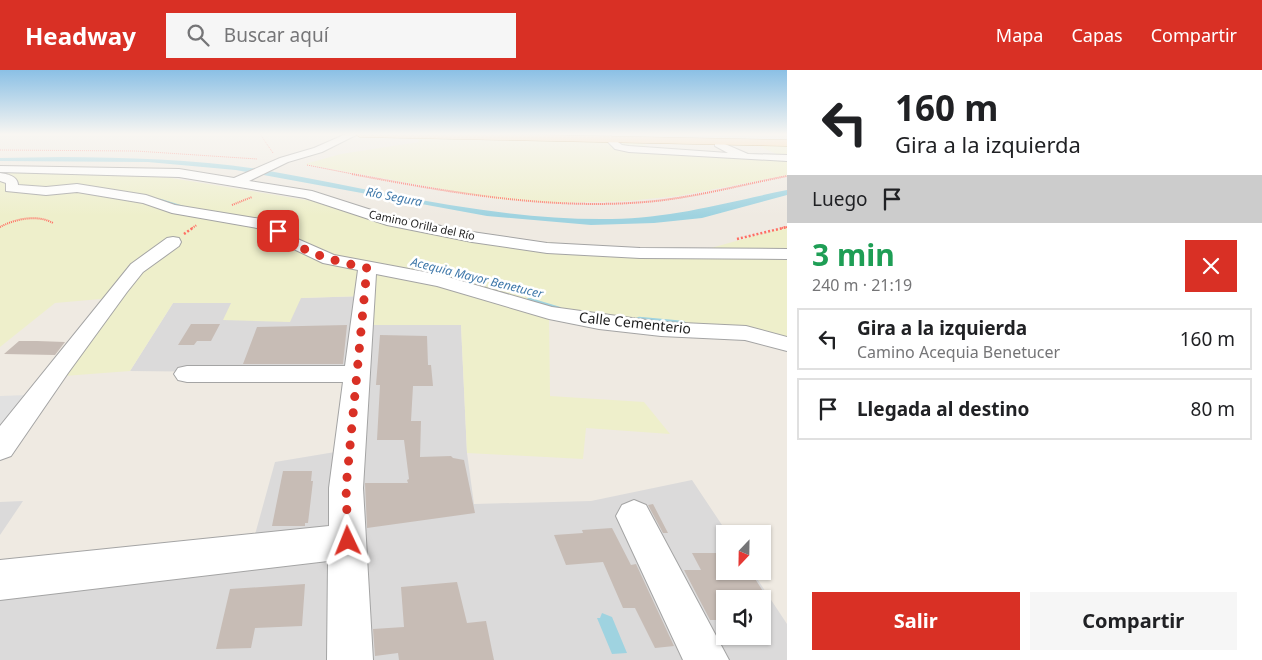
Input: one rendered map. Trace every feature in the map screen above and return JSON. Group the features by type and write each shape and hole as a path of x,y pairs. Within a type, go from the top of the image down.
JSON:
{"street":[{"path":"233,184 281,162"},
{"name":"Camino Orilla del Río","path":"0,169 179,173 233,184 307,194 387,220 472,237 547,248 640,253 787,254"},
{"name":"Calle Cementerio","path":"0,177 7,178 12,182 12,188 46,191 77,188 146,199 172,209 261,224 278,231 287,240 329,259 367,268 441,280 549,312 599,322 660,329 746,333 787,344"},
{"path":"166,184 253,197 287,191"},
{"path":"0,448 120,288 137,268 173,242"},
{"path":"350,660 346,488 367,268"},
{"path":"187,374 358,374"},
{"path":"634,516 706,660"},
{"path":"0,580 348,541"}],"path":[{"path":"292,162 498,200 542,204 628,203 710,192 787,176"},
{"path":"173,242 208,216"},
{"path":"0,227 12,221 31,219 50,220 53,223"}],"shaded area":[{"path":"365,296 363,325 461,325 467,453 474,504 591,501 692,480 722,525 716,525 716,580 758,580 765,590 716,590 716,645 771,645 771,600 787,624 787,660 0,660 0,572 253,542 275,462 335,452 343,373 130,371 173,303 232,303 224,320 301,298"},
{"path":"28,395 0,434 0,396"},
{"path":"23,501 0,535 0,502"}],"green space":[{"path":"314,162 787,162 787,175 678,196 627,201 555,203 497,199 305,164"},
{"path":"0,172 171,178 343,206 472,237 693,253 787,227 787,344 549,313 550,396 644,402 670,434 586,428 583,459 467,453 461,325 362,325 365,296 301,298 290,322 223,320 231,303 173,303 130,371 51,377 112,298 55,303 0,347"}],"water":[{"name":"Río Segura","path":"79,162 184,162 218,164 269,171 397,196 483,210 569,218 612,219 657,216 700,209 787,190 787,195 702,218 654,223 591,225 487,216 236,170 148,162"},
{"path":"602,613 612,617 627,653 612,654 597,618 600,618"}],"building":[{"path":"191,324 220,324 211,341 197,341 194,345 178,345"},
{"path":"347,325 343,364 243,364 257,327"},
{"path":"380,335 427,336 428,365 431,365 433,386 413,386 411,421 421,421 420,457 451,456 464,460 475,513 367,528 365,483 408,483 407,480 409,479 404,440 377,440 380,385 376,385"},
{"path":"19,341 65,342 55,355 4,354"},
{"path":"283,471 312,471 311,481 313,481 308,523 305,523 305,526 272,526"},
{"path":"653,504 668,533 663,533 648,505"},
{"path":"612,528 631,565 636,564 674,646 655,648 635,608 623,608 603,562 566,565 554,535 583,533 582,530"},
{"path":"692,553 716,553 716,580 756,580 762,590 716,590 716,620 710,620 684,570 701,570"},
{"path":"457,582 467,623 486,621 494,660 399,660 398,653 375,656 373,629 404,627 401,587"},
{"path":"305,584 302,626 255,628 251,648 216,649 230,589"}],"waterway":[{"name":"Acequia Mayor Benetucer","path":"160,200 183,207"},
{"name":"Acequia Mayor Benetucer","path":"529,300 559,309"},
{"name":"Acequia Mayor Benetucer","path":"639,319 683,323"}],"route":[{"path":"278,231 287,240 329,259 367,268 346,488 348,541"}]}
